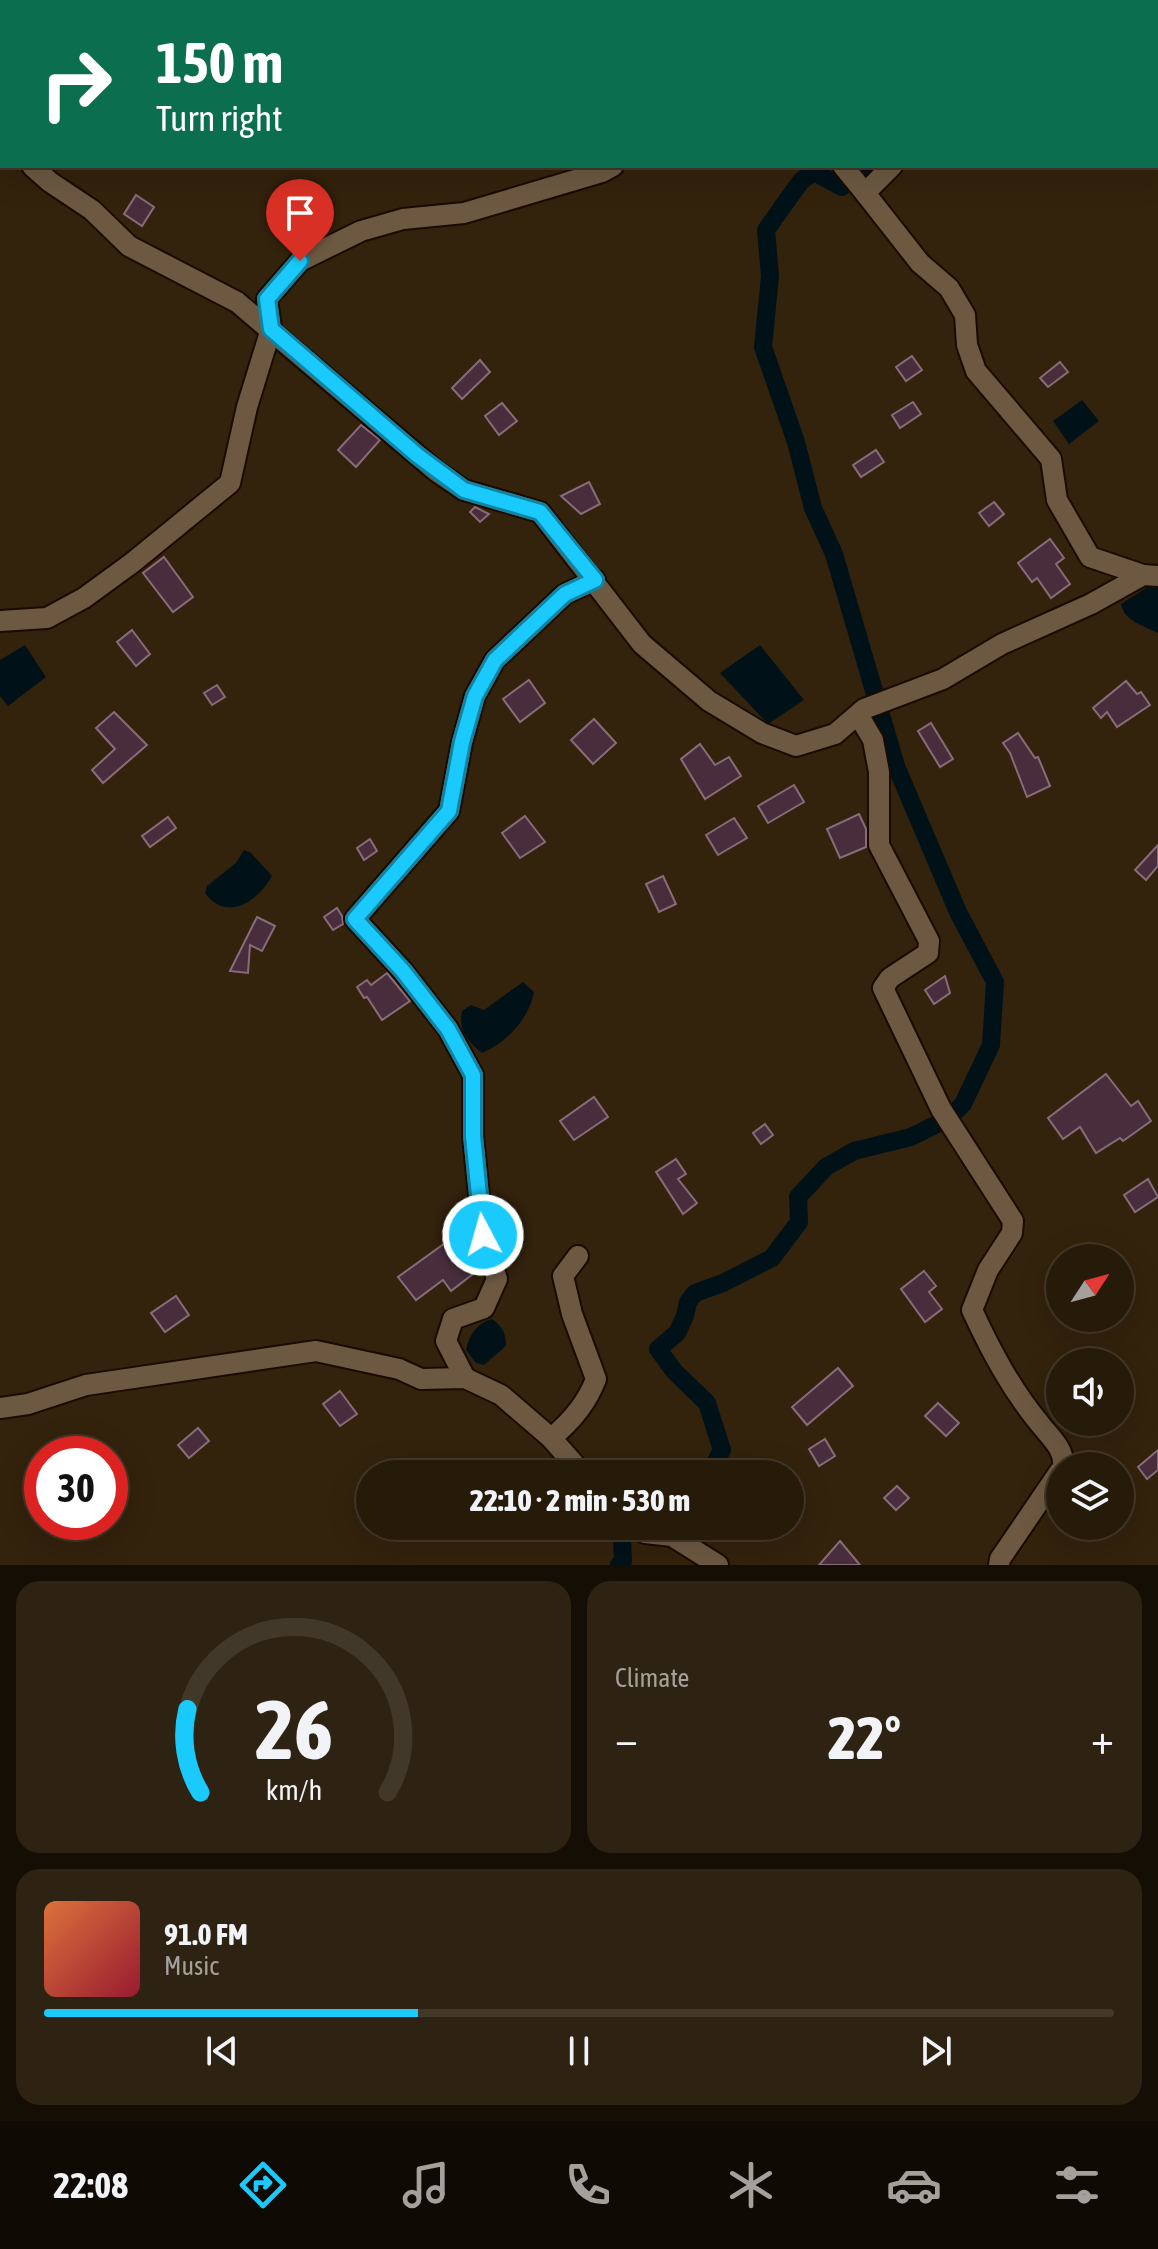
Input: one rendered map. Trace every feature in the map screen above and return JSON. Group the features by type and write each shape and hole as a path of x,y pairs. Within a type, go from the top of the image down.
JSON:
{"street":[{"path":"34,168 92,210 129,246 237,302 464,490 540,512 642,644 709,701 762,733 796,746 835,734 864,709 943,679 1002,644 1150,576"},
{"path":"0,621 47,618 84,598 230,483 247,407 271,329 267,299 300,261 361,231 403,219 464,213 609,168"},
{"path":"845,168 920,263 949,288 965,315 967,345 976,371 1051,459 1057,500 1090,557 1150,576"},
{"path":"865,193 890,168"},
{"path":"465,1378 446,1341 453,1319 484,1308 497,1279 483,1235 473,1136 473,1075 448,1029 403,971 355,919 449,811 462,742 475,696 495,660 565,594 595,580"},
{"path":"859,716 873,740 879,772 879,845 929,941 928,953 890,978 883,988 941,1109 1013,1221 1012,1233 988,1270 972,1310 991,1352 1025,1407 1062,1452"},
{"path":"551,1438 565,1427 589,1396 596,1379 572,1314 563,1276 578,1256"},
{"path":"0,1408 28,1404 86,1385 316,1351 399,1369 421,1379 465,1378 501,1395 551,1438 571,1460"},
{"path":"999,1565 1046,1490"},
{"path":"677,1540 708,1563"}],"shaded area":[{"path":"1082,400 1099,421 1069,444 1053,421"},
{"path":"1149,586 1158,588 1158,633 1130,619 1121,604"},
{"path":"25,645 46,677 8,706 0,696 0,660"},
{"path":"760,645 804,700 768,724 720,673"},
{"path":"244,850 251,853 272,876 250,900 242,905 223,907 205,893 207,886 236,863"},
{"path":"523,982 534,992 522,1020 500,1043 482,1053 465,1035 461,1024 462,1011 471,1005 484,1010"},
{"path":"492,1319 503,1330 506,1346 484,1365 476,1363 466,1350 469,1339 474,1330"}],"building":[{"path":"136,195 154,207 142,226 124,214"},
{"path":"912,356 922,370 906,381 896,367"},
{"path":"480,360 490,372 462,399 452,388"},
{"path":"1060,362 1068,372 1048,387 1040,378"},
{"path":"913,402 921,414 900,428 892,415"},
{"path":"502,403 517,421 499,435 485,416"},
{"path":"361,425 380,440 356,467 338,450"},
{"path":"876,450 884,462 861,477 853,465"},
{"path":"589,482 600,504 581,514 561,496"},
{"path":"994,502 1004,514 989,526 979,513"},
{"path":"475,507 489,514 480,522 470,512"},
{"path":"1050,539 1064,558 1056,564 1070,584 1051,598 1037,578 1032,582 1018,563"},
{"path":"164,557 193,597 173,612 143,573"},
{"path":"132,630 150,654 136,666 117,642"},
{"path":"529,680 545,703 520,722 503,699"},
{"path":"1126,681 1137,694 1141,692 1150,705 1117,727 1107,712 1101,718 1093,708"},
{"path":"217,685 225,697 212,705 204,693"},
{"path":"114,712 147,745 103,783 92,770 115,749 96,728"},
{"path":"594,719 616,743 593,764 571,740"},
{"path":"931,723 953,759 940,767 918,731"},
{"path":"1018,733 1035,758 1038,757 1050,786 1027,797 1003,743"},
{"path":"700,744 715,765 729,757 741,776 705,799 681,759"},
{"path":"794,785 804,802 768,823 758,806"},
{"path":"859,814 866,829 866,847 840,858 827,829"},
{"path":"525,816 545,842 520,858 502,833"},
{"path":"168,817 176,828 150,847 142,836"},
{"path":"734,818 747,838 718,855 706,835"},
{"path":"370,839 377,851 364,860 357,848"},
{"path":"1158,845 1158,866 1146,880 1135,870"},
{"path":"663,876 676,904 659,912 646,884"},
{"path":"337,908 343,924 333,930 324,917"},
{"path":"257,917 275,926 262,951 250,945 248,973 230,971"},
{"path":"387,973 410,1001 382,1020 357,987 367,980 371,985"},
{"path":"945,976 950,993 934,1004 925,990"},
{"path":"1106,1074 1131,1106 1138,1101 1151,1121 1123,1141 1120,1138 1096,1153 1080,1127 1063,1139 1048,1118"},
{"path":"594,1097 608,1117 574,1140 560,1121"},
{"path":"765,1124 773,1135 761,1144 753,1133"},
{"path":"676,1159 686,1174 678,1179 697,1203 683,1214 656,1172"},
{"path":"1148,1179 1158,1197 1135,1212 1124,1195"},
{"path":"458,1229 466,1240 460,1244 478,1270 451,1291 443,1280 416,1300 398,1277 445,1243 443,1240"},
{"path":"924,1271 936,1286 929,1292 942,1309 925,1322 901,1289"},
{"path":"176,1296 189,1315 165,1332 151,1313"},
{"path":"838,1368 853,1386 807,1425 792,1407"},
{"path":"340,1391 357,1414 340,1426 323,1404"},
{"path":"938,1403 959,1423 946,1436 925,1416"},
{"path":"198,1428 209,1441 189,1458 178,1445"},
{"path":"825,1439 835,1456 819,1466 809,1449"},
{"path":"1158,1450 1158,1470 1147,1479 1138,1467"},
{"path":"897,1486 909,1498 896,1510 884,1498"},
{"path":"840,1541 860,1565 819,1565"}],"waterway":[{"path":"865,174 870,168"},
{"path":"717,1460 722,1450 707,1403 674,1371 658,1349 677,1333 688,1302 695,1293 723,1283 772,1258 799,1222 798,1197 826,1167 854,1151 911,1137 949,1118 963,1104 991,1045 995,982 958,912 896,766 834,554 813,508 796,442 763,347 770,276 766,230 801,181 814,172 842,187"},
{"path":"619,1565 623,1561 622,1540"}],"route":[{"path":"300,261 267,299 271,329 436,471 464,490 540,512 595,580 565,594 495,660 475,696 462,742 449,811 355,919 403,971 448,1029 473,1075 473,1136 483,1235"}]}
